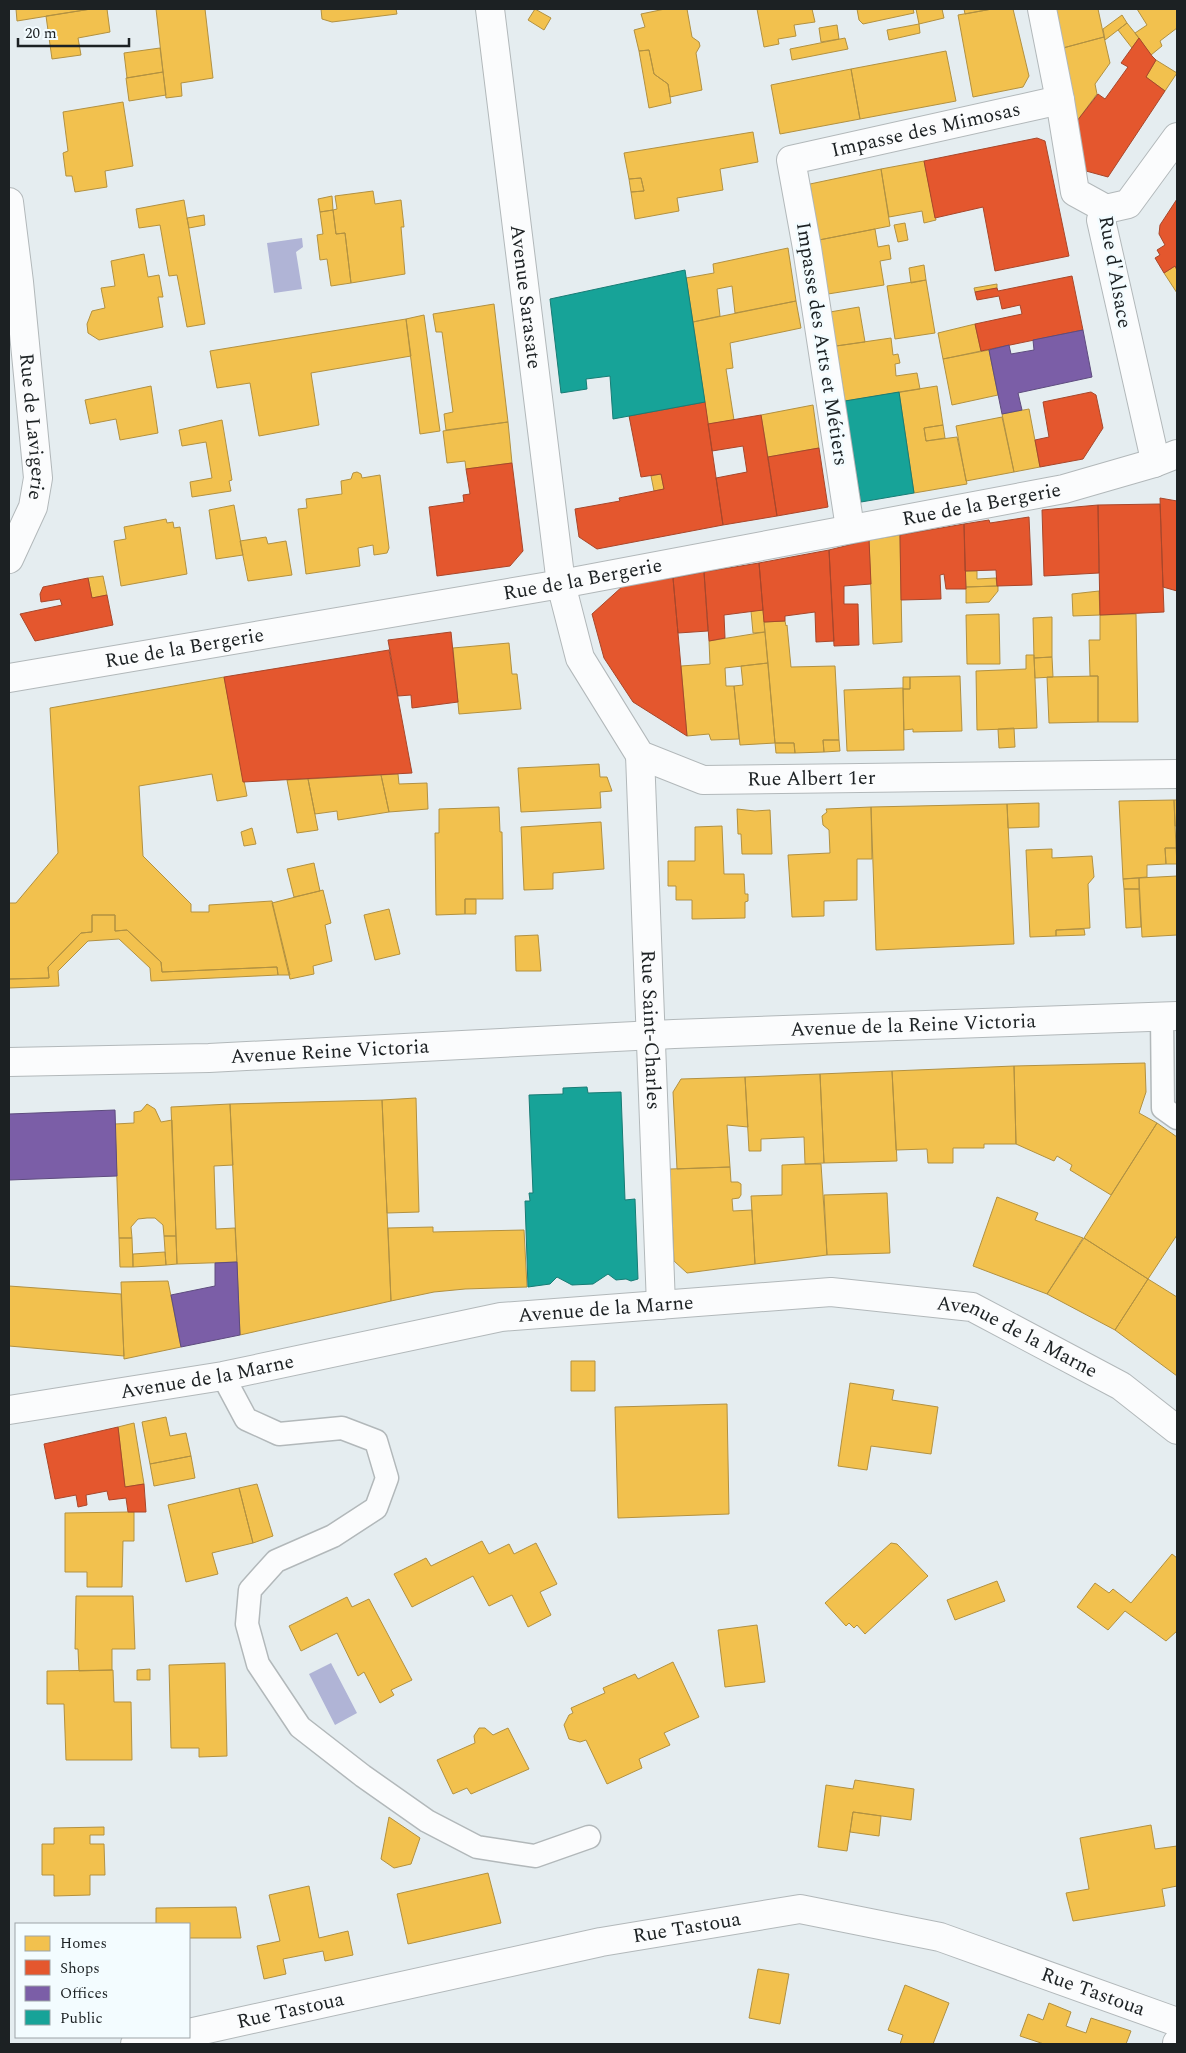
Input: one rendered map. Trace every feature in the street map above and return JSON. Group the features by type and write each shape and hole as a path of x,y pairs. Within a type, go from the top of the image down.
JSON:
{"street":[{"name":"Avenue Sarasate","path":"490,9 561,584"},
{"name":"Rue d'Alsace","path":"1042,9 1060,100 1075,192 1106,209 1101,220 1153,452 1169,461"},
{"name":"Impasse des Mimosas","path":"792,160 1060,100"},
{"path":"1106,209 1128,204 1177,137"},
{"name":"Impasse des Arts et Métiers","path":"792,160 850,528"},
{"name":"Rue de Lavigerie","path":"9,202 19,282 38,478 33,507 9,558"},
{"name":"Rue de la Bergerie","path":"9,678 561,584 1064,489 1169,461"},
{"path":"561,584 580,658 640,754"},
{"name":"Rue Albert 1er","path":"640,754 703,780 1177,774"},
{"name":"Rue Saint-Charles","path":"640,754 661,1305"},
{"name":"Avenue de la Reine Victoria","path":"650,1036 1170,1016"},
{"name":"Avenue Reine Victoria","path":"9,1062 209,1058 650,1036"},
{"name":"Avenue de la Marne","path":"9,1410 223,1376 501,1317 831,1292 972,1307 1121,1386 1177,1430"},
{"name":"Rue Tastoua","path":"190,2032 601,1942 800,1909 940,1937 1177,2022"},
{"path":"135,2044 165,2038"}],"lane":[{"path":"1170,1016 1163,1108 1177,1118"},
{"path":"223,1376 246,1419 279,1434 342,1428 376,1441 387,1478 376,1508 333,1536 276,1561 250,1590 247,1624 258,1664 300,1727 363,1776 428,1821 477,1847 535,1856 589,1837"}],"water":[{"path":"302,238 303,247 296,252 302,289 274,293 267,243"},
{"path":"331,1663 357,1713 335,1725 309,1674"}],"building: Homes":[{"path":"16,9 91,9 17,21"},
{"path":"91,9 107,9 110,32 78,38 81,55 52,59 46,16"},
{"path":"156,9 205,9 213,78 181,83 182,96 166,98"},
{"path":"321,9 396,9 397,14 332,22 322,19"},
{"path":"535,9 551,18 544,30 528,20"},
{"path":"665,9 687,9 692,37 699,42 700,46 696,53 702,90 670,97 668,84 654,74 649,50 639,51 634,30 645,27 641,14"},
{"path":"757,9 812,9 815,22 794,25 796,36 778,39 779,44 764,47"},
{"path":"857,9 913,9 914,13 863,24 859,20"},
{"path":"916,9 942,9 944,18 919,24"},
{"path":"964,9 992,9 965,14"},
{"path":"992,9 1013,9 1029,76 1023,87 973,97 958,15"},
{"path":"1056,9 1098,9 1104,37 1063,48"},
{"path":"1137,9 1177,9 1177,28 1160,41 1162,46 1151,55 1135,33 1147,25"},
{"path":"1122,15 1127,23 1105,40 1103,29"},
{"path":"1127,23 1139,38 1132,48 1118,30"},
{"path":"919,24 920,33 889,40 887,30"},
{"path":"837,25 839,39 821,42 819,28"},
{"path":"1104,37 1110,63 1095,84 1097,94 1077,121 1063,48"},
{"path":"845,38 848,49 792,60 790,49"},
{"path":"160,48 163,72 127,78 124,53"},
{"path":"649,50 654,74 668,84 671,103 649,108 639,51"},
{"path":"946,51 956,101 860,119 851,69"},
{"path":"1156,60 1177,73 1165,91 1146,77"},
{"path":"851,69 860,119 780,134 771,85"},
{"path":"163,72 166,95 129,101 126,78"},
{"path":"123,102 133,166 105,171 107,187 75,192 72,176 66,176 63,153 68,151 63,112"},
{"path":"753,132 758,162 720,169 723,190 677,198 679,211 635,219 631,192 644,191 641,178 629,179 624,153"},
{"path":"924,161 936,220 924,223 922,211 889,217 881,169"},
{"path":"881,169 890,226 819,240 810,184"},
{"path":"641,178 644,191 631,192 629,179"},
{"path":"373,191 375,204 401,200 404,227 401,227 405,274 351,283 345,233 336,234 333,210 337,209 335,196"},
{"path":"332,196 333,210 320,212 318,199"},
{"path":"184,200 205,324 187,327 177,275 169,276 160,225 139,228 136,209"},
{"path":"333,210 336,234 345,233 351,283 331,286 327,259 320,260 317,235 323,234 320,212"},
{"path":"204,215 205,225 189,228 187,218"},
{"path":"905,223 908,240 898,242 894,225"},
{"path":"875,229 878,247 889,245 891,259 880,261 884,285 828,294 819,240"},
{"path":"788,248 796,301 735,313 732,286 717,289 720,316 693,322 686,278 714,273 713,264"},
{"path":"144,254 148,277 159,275 163,297 158,297 163,327 99,340 88,333 87,324 92,311 105,308 101,288 115,286 111,261"},
{"path":"924,265 926,280 911,283 909,268"},
{"path":"1175,266 1177,270 1177,293 1164,273"},
{"path":"926,280 935,333 895,339 887,286"},
{"path":"997,284 997,288 975,292 974,288"},
{"path":"796,301 801,328 730,343 733,368 726,369 734,420 708,424 693,322"},
{"path":"494,304 508,422 446,430 444,414 453,412 442,332 436,332 433,314"},
{"path":"859,307 865,342 836,346 830,312"},
{"path":"424,315 440,431 420,434 406,319"},
{"path":"406,319 411,356 311,373 319,425 259,436 250,383 217,388 210,351"},
{"path":"975,324 981,351 943,359 938,333"},
{"path":"891,338 893,355 898,354 900,363 895,364 896,376 917,373 920,389 845,401 836,346"},
{"path":"989,350 998,395 952,405 943,359"},
{"path":"151,386 158,433 120,440 116,419 90,424 85,400"},
{"path":"937,386 943,425 924,428 926,441 957,437 967,484 914,493 899,392"},
{"path":"813,405 819,448 768,457 761,415"},
{"path":"1029,409 1040,467 1014,472 1002,414"},
{"path":"1002,417 1014,472 966,481 956,426"},
{"path":"222,420 232,480 229,481 231,491 192,497 190,482 212,478 206,442 182,446 179,430"},
{"path":"508,422 512,463 466,469 465,461 447,463 443,431"},
{"path":"943,425 945,438 926,441 924,428"},
{"path":"353,473 361,474 362,478 380,475 389,548 387,553 374,555 373,545 358,548 360,566 306,574 298,509 307,508 306,499 342,494 341,481 351,479"},
{"path":"661,474 664,489 654,491 651,476"},
{"path":"234,505 243,555 216,559 209,510"},
{"path":"166,519 167,523 173,522 174,528 180,527 187,574 121,586 114,541 126,539 124,527"},
{"path":"900,535 902,642 873,644 869,540"},
{"path":"266,537 268,544 286,541 292,575 248,581 240,541"},
{"path":"965,571 977,571 977,579 996,578 997,586 966,587"},
{"path":"103,576 107,595 92,598 88,578"},
{"path":"998,586 998,591 989,602 966,603 966,587"},
{"path":"1099,591 1100,615 1073,616 1072,594"},
{"path":"763,610 765,632 753,633 751,611"},
{"path":"999,614 1000,664 967,664 966,615"},
{"path":"1136,614 1138,722 1098,722 1098,676 1090,676 1089,640 1100,640 1100,615"},
{"path":"1052,617 1052,657 1034,658 1033,618"},
{"path":"785,621 791,667 835,666 839,740 823,740 824,752 795,753 794,743 775,743 764,622"},
{"path":"765,632 768,663 725,668 726,686 734,686 739,739 711,740 709,734 687,736 681,666 710,664 709,641"},
{"path":"509,643 512,674 517,674 521,709 459,714 453,648"},
{"path":"1026,655 1034,655 1037,728 977,730 976,671 1026,669"},
{"path":"1052,657 1053,677 1035,678 1034,658"},
{"path":"768,663 775,743 740,745 734,686 743,685 741,666"},
{"path":"960,676 962,731 913,732 913,729 904,730 903,689 910,689 910,677"},
{"path":"1098,676 1098,722 1049,723 1047,677"},
{"path":"224,677 247,796 217,801 212,774 139,786 143,856 191,904 191,912 209,912 209,905 272,901 290,975 278,975 277,967 162,972 161,962 127,930 115,931 115,915 92,915 92,932 81,933 48,967 49,978 9,979 9,903 16,903 58,853 50,708"},
{"path":"903,677 910,677 910,689 903,689"},
{"path":"903,688 904,750 847,751 844,690"},
{"path":"1014,728 1015,747 999,748 998,729"},
{"path":"823,740 839,740 840,751 824,752"},
{"path":"775,743 794,743 795,753 776,753"},
{"path":"599,764 600,777 607,777 612,791 600,792 601,808 521,812 518,768"},
{"path":"398,774 399,784 427,783 428,809 389,812 381,775"},
{"path":"381,775 389,812 338,820 337,811 315,814 308,779"},
{"path":"308,779 318,830 297,833 287,780"},
{"path":"1174,800 1177,800 1177,826 1175,826"},
{"path":"1174,800 1176,848 1165,848 1166,864 1147,865 1147,877 1123,879 1119,801"},
{"path":"1039,803 1039,827 1008,828 1007,804"},
{"path":"1007,804 1014,944 876,950 871,807"},
{"path":"499,807 500,832 502,832 503,899 465,899 465,914 436,915 435,833 439,833 439,809"},
{"path":"871,807 872,859 857,859 857,900 824,901 824,916 792,917 788,855 830,853 829,830 823,825 822,816 827,812 826,809"},
{"path":"737,809 770,810 772,854 742,854 741,834 738,834"},
{"path":"601,822 604,869 553,873 553,889 524,890 521,827"},
{"path":"722,826 724,874 744,874 745,894 748,894 748,901 745,902 745,918 692,919 692,900 676,900 676,886 668,886 668,861 695,861 695,827"},
{"path":"252,828 256,844 244,846 241,832"},
{"path":"1165,848 1176,848 1177,864 1166,864"},
{"path":"1052,849 1052,858 1092,856 1094,877 1088,884 1090,928 1056,930 1056,936 1030,937 1026,850"},
{"path":"314,863 320,891 294,897 287,869"},
{"path":"1177,876 1177,935 1142,937 1139,878"},
{"path":"1139,878 1139,889 1124,889 1123,879"},
{"path":"1124,889 1139,889 1141,927 1126,928"},
{"path":"323,890 331,923 325,925 332,961 313,966 314,974 290,979 272,903"},
{"path":"465,899 476,899 476,914 465,914"},
{"path":"389,909 400,954 375,960 364,915"},
{"path":"92,915 115,915 115,931 127,930 161,962 162,972 277,967 278,975 151,981 150,968 119,939 88,941 58,971 59,986 9,988 9,979 49,978 48,967 81,933 92,932"},
{"path":"1084,929 1085,935 1056,936 1056,930"},
{"path":"538,935 541,971 516,971 515,936"},
{"path":"1145,1063 1146,1092 1139,1113 1157,1123 1111,1195 1070,1170 1072,1165 1057,1156 1054,1161 1016,1144 1014,1066"},
{"path":"1014,1066 1016,1144 984,1144 984,1148 953,1148 953,1163 928,1163 927,1149 896,1150 892,1071"},
{"path":"892,1071 897,1161 824,1163 820,1074"},
{"path":"820,1074 824,1163 805,1164 804,1137 761,1139 761,1151 749,1151 745,1077"},
{"path":"745,1077 748,1127 727,1125 730,1167 677,1169 673,1092 681,1079"},
{"path":"416,1098 419,1212 387,1213 382,1100"},
{"path":"382,1100 391,1301 240,1335 230,1104"},
{"path":"147,1104 155,1109 161,1122 172,1120 176,1236 164,1236 163,1225 155,1218 147,1218 138,1219 131,1227 132,1238 119,1238 115,1124 134,1123 134,1112 141,1111"},
{"path":"230,1104 233,1165 214,1166 216,1229 235,1228 237,1262 177,1264 171,1107"},
{"path":"1157,1123 1177,1137 1177,1235 1148,1279 1084,1238"},
{"path":"821,1164 827,1255 755,1264 751,1196 782,1195 782,1165"},
{"path":"730,1167 731,1182 741,1184 741,1195 739,1198 732,1199 733,1211 752,1210 755,1264 687,1273 674,1261 670,1169"},
{"path":"887,1193 890,1253 827,1255 824,1195"},
{"path":"997,1197 1038,1213 1035,1220 1083,1238 1047,1294 973,1266"},
{"path":"433,1227 433,1232 524,1230 527,1287 434,1292 391,1301 388,1228"},
{"path":"164,1236 176,1236 177,1264 166,1265"},
{"path":"119,1238 132,1238 133,1267 120,1267"},
{"path":"1084,1238 1148,1279 1115,1330 1047,1294"},
{"path":"165,1252 166,1265 133,1267 133,1254"},
{"path":"1148,1279 1177,1297 1177,1376 1115,1330"},
{"path":"168,1281 181,1347 124,1359 121,1282"},
{"path":"9,1286 121,1294 124,1356 9,1346"},
{"path":"571,1361 595,1361 595,1391 571,1391"},
{"path":"850,1383 894,1390 892,1400 938,1407 931,1454 871,1446 867,1470 838,1466"},
{"path":"727,1404 729,1514 618,1518 615,1407"},
{"path":"166,1417 170,1436 186,1433 191,1456 150,1464 142,1422"},
{"path":"134,1423 144,1484 125,1487 118,1427"},
{"path":"191,1456 195,1478 154,1486 150,1464"},
{"path":"257,1484 273,1536 253,1543 239,1488"},
{"path":"239,1488 253,1543 212,1553 218,1574 186,1582 168,1505"},
{"path":"134,1512 134,1541 123,1541 122,1587 87,1587 87,1572 65,1572 65,1513"},
{"path":"482,1541 489,1554 509,1544 514,1554 536,1543 557,1584 540,1592 551,1615 528,1627 512,1595 489,1606 473,1576 412,1607 394,1574 426,1558 431,1566"},
{"path":"891,1543 897,1544 928,1576 865,1634 857,1625 854,1628 849,1623 846,1626 825,1603"},
{"path":"1172,1554 1177,1558 1177,1631 1166,1641 1125,1611 1108,1630 1077,1607 1095,1583 1109,1593 1113,1589 1131,1603"},
{"path":"997,1581 1005,1601 955,1620 947,1600"},
{"path":"76,1596 133,1596 135,1649 112,1649 112,1670 79,1671 78,1649 75,1649"},
{"path":"347,1597 352,1607 369,1599 412,1680 391,1690 394,1695 380,1703 364,1672 358,1676 337,1633 301,1651 289,1626"},
{"path":"757,1625 765,1682 725,1687 718,1630"},
{"path":"673,1662 699,1717 664,1733 670,1745 639,1759 642,1768 607,1784 586,1740 580,1742 569,1739 564,1725 569,1715 573,1713 571,1708 605,1693 603,1688 635,1674 638,1679"},
{"path":"225,1663 227,1756 199,1757 199,1748 171,1748 169,1665"},
{"path":"150,1669 150,1680 137,1680 137,1670"},
{"path":"113,1670 114,1702 131,1702 132,1760 66,1760 64,1704 47,1704 47,1671"},
{"path":"479,1728 485,1728 493,1735 508,1728 529,1769 471,1794 467,1788 453,1794 437,1760 475,1743 474,1736"},
{"path":"855,1780 914,1789 911,1820 853,1812 847,1851 818,1847 826,1785 853,1789"},
{"path":"853,1812 881,1816 879,1836 850,1832"},
{"path":"389,1817 420,1838 411,1864 394,1868 381,1859"},
{"path":"1151,1825 1155,1849 1177,1846 1177,1886 1162,1889 1165,1906 1073,1921 1066,1893 1089,1889 1080,1838"},
{"path":"104,1827 104,1835 90,1835 90,1844 104,1844 105,1875 90,1875 90,1895 54,1896 54,1875 42,1875 42,1844 54,1844 54,1828"},
{"path":"488,1873 501,1923 408,1944 397,1894"},
{"path":"309,1886 319,1938 348,1931 353,1955 325,1961 323,1951 283,1959 286,1974 264,1979 257,1946 280,1941 269,1895"},
{"path":"236,1907 241,1938 190,1938 190,1923 156,1923 156,1908"},
{"path":"758,1969 789,1974 780,2024 749,2018"},
{"path":"905,1985 949,2003 933,2044 900,2044 903,2035 888,2030"},
{"path":"1049,2003 1071,2012 1066,2026 1086,2033 1091,2018 1131,2031 1126,2044 1044,2044 1020,2036 1028,2014 1043,2020"}],"building: Shops":[{"path":"1139,38 1156,60 1146,77 1165,91 1108,177 1086,171 1077,121 1098,94 1105,99 1128,67 1121,63"},
{"path":"1037,138 1045,141 1069,256 995,271 983,207 935,218 924,161"},
{"path":"1177,199 1177,270 1175,266 1164,273 1155,258 1160,255 1157,250 1165,245 1159,234 1160,225"},
{"path":"1072,276 1083,330 981,351 975,324 1022,314 1020,305 1002,309 999,296 977,300 975,292 997,288 998,291"},
{"path":"1091,392 1096,395 1103,428 1083,459 1040,467 1035,440 1049,437 1043,402"},
{"path":"705,402 723,525 597,549 579,537 575,509 620,501 619,498 664,489 661,474 641,477 629,416"},
{"path":"761,415 777,516 723,525 716,478 747,472 743,446 712,451 708,424"},
{"path":"819,448 828,507 777,516 768,457"},
{"path":"512,463 523,551 510,566 437,576 429,507 464,502 463,495 470,494 466,469"},
{"path":"1160,498 1177,501 1177,591 1163,587"},
{"path":"1160,504 1164,612 1100,615 1098,505"},
{"path":"1098,505 1099,573 1044,576 1042,510"},
{"path":"1029,517 1032,585 997,586 996,570 965,571 964,524 989,520 990,523"},
{"path":"964,524 966,589 946,589 944,574 940,575 941,599 901,600 900,535"},
{"path":"869,540 871,584 844,586 844,604 858,604 859,645 834,646 829,550"},
{"path":"829,550 834,641 816,642 815,612 785,616 785,621 764,622 759,563"},
{"path":"759,563 763,610 724,615 725,638 709,641 704,572"},
{"path":"704,572 708,631 678,633 673,578"},
{"path":"88,578 92,598 107,595 113,625 35,641 20,614 62,605 60,599 41,602 40,594 43,587"},
{"path":"673,578 687,736 633,702 604,658 592,614 624,585"},
{"path":"451,632 458,702 412,708 411,695 398,696 388,640"},
{"path":"389,650 412,773 243,782 224,677"},
{"path":"118,1427 125,1487 144,1484 146,1512 128,1512 126,1498 109,1500 107,1491 86,1495 87,1505 78,1507 76,1495 55,1499 44,1444"}],"building: Offices":[{"path":"1083,330 1092,377 1018,393 1022,410 1002,414 989,350 1009,345 1011,354 1034,350 1033,340"},
{"path":"115,1110 117,1176 9,1180 9,1114"},
{"path":"237,1262 240,1335 181,1347 171,1295 215,1286 215,1263"}],"building: Public":[{"path":"685,270 705,402 613,419 610,376 586,379 587,389 561,393 550,299"},
{"path":"899,392 914,493 861,502 845,401"},
{"path":"587,1087 588,1093 621,1092 625,1200 635,1199 638,1279 631,1281 626,1279 616,1280 608,1274 593,1284 572,1285 557,1277 550,1284 528,1287 525,1201 530,1201 529,1193 533,1193 529,1095 563,1094 563,1088"}]}
